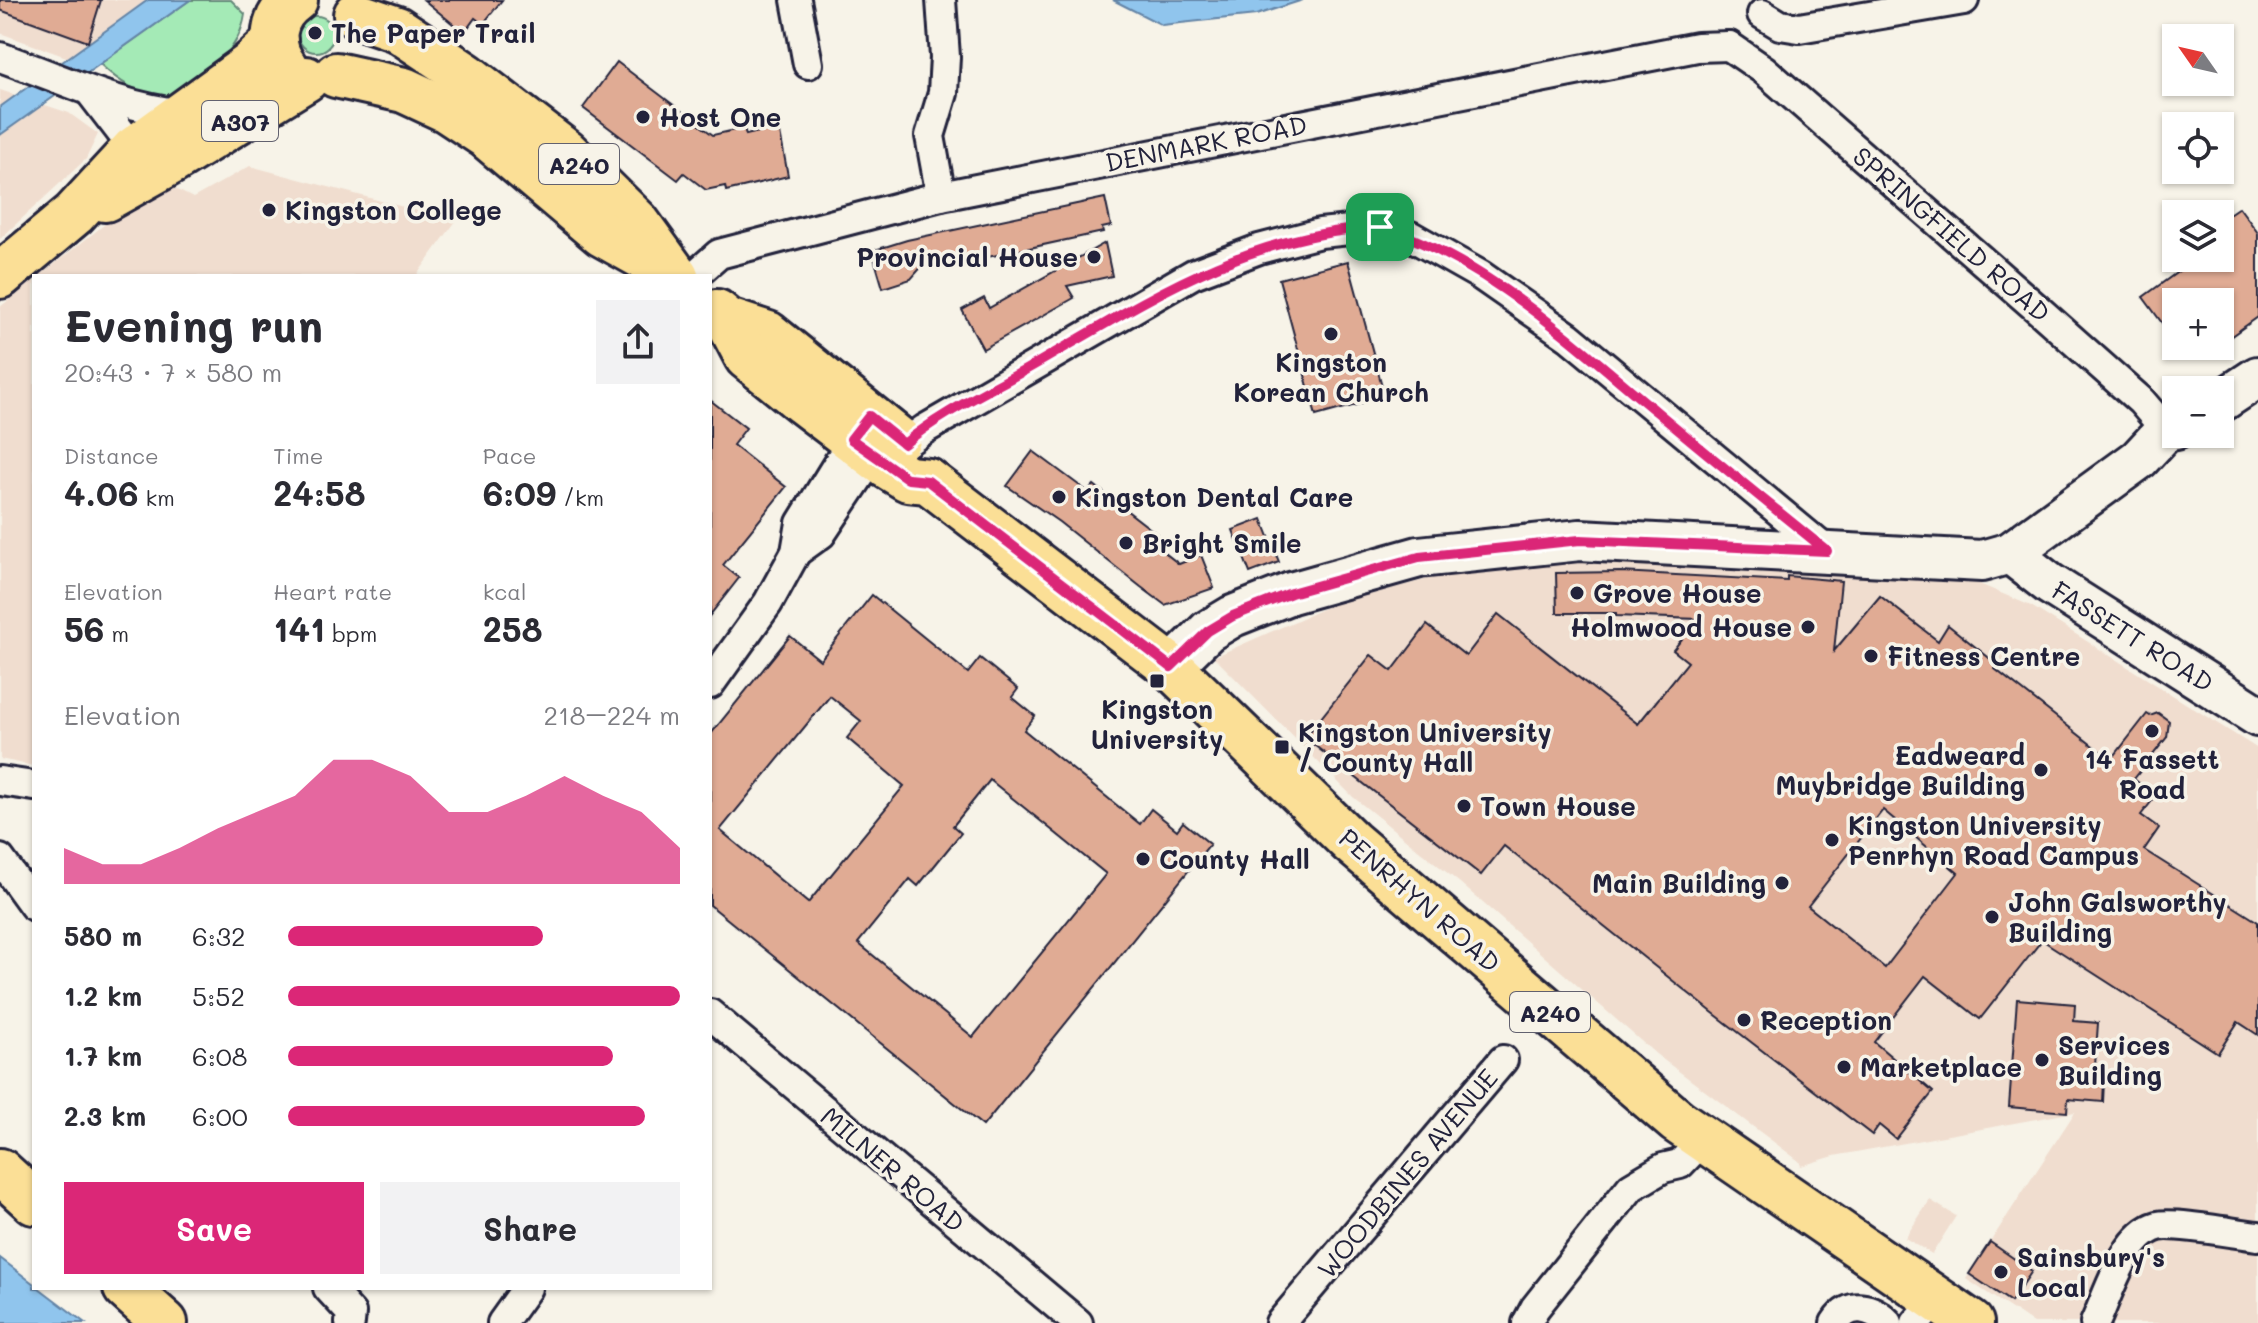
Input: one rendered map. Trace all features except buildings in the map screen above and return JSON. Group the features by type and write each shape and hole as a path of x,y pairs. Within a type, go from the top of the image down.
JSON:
{"main road":[{"path":"276,17 282,63 321,77 347,65 355,52 359,36 347,7"},
{"name":"A240","path":"347,7 397,29 466,75 566,152 637,222 680,274"},
{"name":"A307","path":"0,276 74,214 134,149 250,65 276,17"},
{"name":"A240","path":"321,77 404,90 447,110 485,135 602,234 679,274"},
{"name":"A307","path":"74,214 321,77"},
{"name":"PENRHYN ROAD","path":"719,313 747,357 879,442 908,479 928,481 1171,667 1351,842 1648,1097 1941,1315"},
{"path":"0,1171 32,1200"},
{"path":"128,1290 165,1323"}],"street":[{"path":"796,0 808,64"},
{"path":"941,0 945,57 943,93 930,136 941,196"},
{"path":"1729,46 1767,7 1780,25 1799,28 1964,0"},
{"name":"DENMARK ROAD","path":"683,274 727,251 941,196 1697,47 1729,46"},
{"name":"SPRINGFIELD ROAD","path":"1729,46 1764,70 1981,258 2162,421"},
{"path":"0,57 89,92 145,109 183,114"},
{"path":"89,92 134,149"},
{"path":"712,681 768,603 796,552 821,534 848,498 879,442 957,409 1193,274 1259,249 1320,233 1380,227 1411,236 1480,275 1569,337 1827,551"},
{"path":"2234,393 2258,377"},
{"path":"1171,667 1208,631 1233,616 1291,593 1419,557 1580,540 1982,561 2010,553 2139,459 2162,438"},
{"name":"FASSETT ROAD","path":"2010,553 2050,584 2258,716"},
{"path":"0,781 32,786"},
{"path":"0,859 32,903"},
{"name":"MILNER ROAD","path":"712,1016 1078,1323"},
{"name":"WOODBINES AVENUE","path":"1280,1323 1503,1060"},
{"path":"1527,1323 1535,1308 1631,1187 1663,1168 1680,1164 1703,1140"},
{"path":"2095,1323 2129,1248 2143,1233 2160,1225 2258,1236"},
{"path":"330,1290 351,1313 350,1323"},
{"path":"502,1323 526,1290"},
{"path":"1835,1323 1837,1318 1855,1307 1875,1309 1888,1323"}],"shaded area":[{"path":"0,0 148,0 69,58 0,33"},
{"path":"0,90 69,113 98,134 86,159 0,239"},
{"name":"Kingston College","path":"250,166 456,221 417,274 42,274 160,181 193,198"},
{"path":"32,282 32,766 0,759 0,307"},
{"name":"Kingston University Penrhyn Road Campus","path":"1512,557 1885,574 1975,582 2031,606 2258,749 2258,1323 2033,1323 1966,1279 2075,1112 1834,1156 1801,1166 1799,1161 1657,1055 1460,883 1353,797 1214,657 1336,603"},
{"path":"1930,1200 1956,1216 1932,1254 1905,1238"}],"green space":[{"path":"190,0 231,0 245,14 241,30 226,55 204,74 165,99 130,86 100,64"},
{"path":"316,16 329,21 334,34 329,47 316,52 303,47 298,34 303,21"}],"water":[{"path":"148,0 190,0 0,135 0,107"},
{"path":"1113,0 1303,0 1256,15 1162,25"},
{"path":"0,1258 32,1282 32,1290 42,1290 85,1323 0,1323"}],"place":[{"name":"The Paper Trail","path":"315,33"},
{"name":"Host One","path":"643,117"},
{"name":"Kingston College","path":"269,210"},
{"name":"Provincial House","path":"1094,257"},
{"name":"Kingston Korean Church","path":"1331,334"},
{"name":"Kingston Dental Care","path":"1059,497"},
{"name":"Bright Smile","path":"1126,543"},
{"name":"Grove House","path":"1577,593"},
{"name":"Holmwood House","path":"1808,627"},
{"name":"Fitness Centre","path":"1871,656"},
{"name":"Kingston University","path":"1157,681"},
{"name":"14 Fassett Road","path":"2152,731"},
{"name":"Kingston University / County Hall","path":"1282,747"},
{"name":"Eadweard Muybridge Building","path":"2041,770"},
{"name":"Town House","path":"1464,806"},
{"name":"Kingston University Penrhyn Road Campus","path":"1832,840"},
{"name":"County Hall","path":"1143,859"},
{"name":"Main Building","path":"1782,883"},
{"name":"John Galsworthy Building","path":"1992,917"},
{"name":"Reception","path":"1744,1020"},
{"name":"Services Building","path":"2042,1060"},
{"name":"Marketplace","path":"1844,1067"},
{"name":"Sainsbury's Local","path":"2001,1272"}],"route":[{"path":"1380,227 1411,236 1480,275 1569,337 1827,551 1705,548 1580,540 1419,557 1291,593 1233,616 1208,631 1171,667 928,481 908,479 851,439 869,416 904,444 957,409 1193,274 1259,249 1320,233 1380,227"}]}
